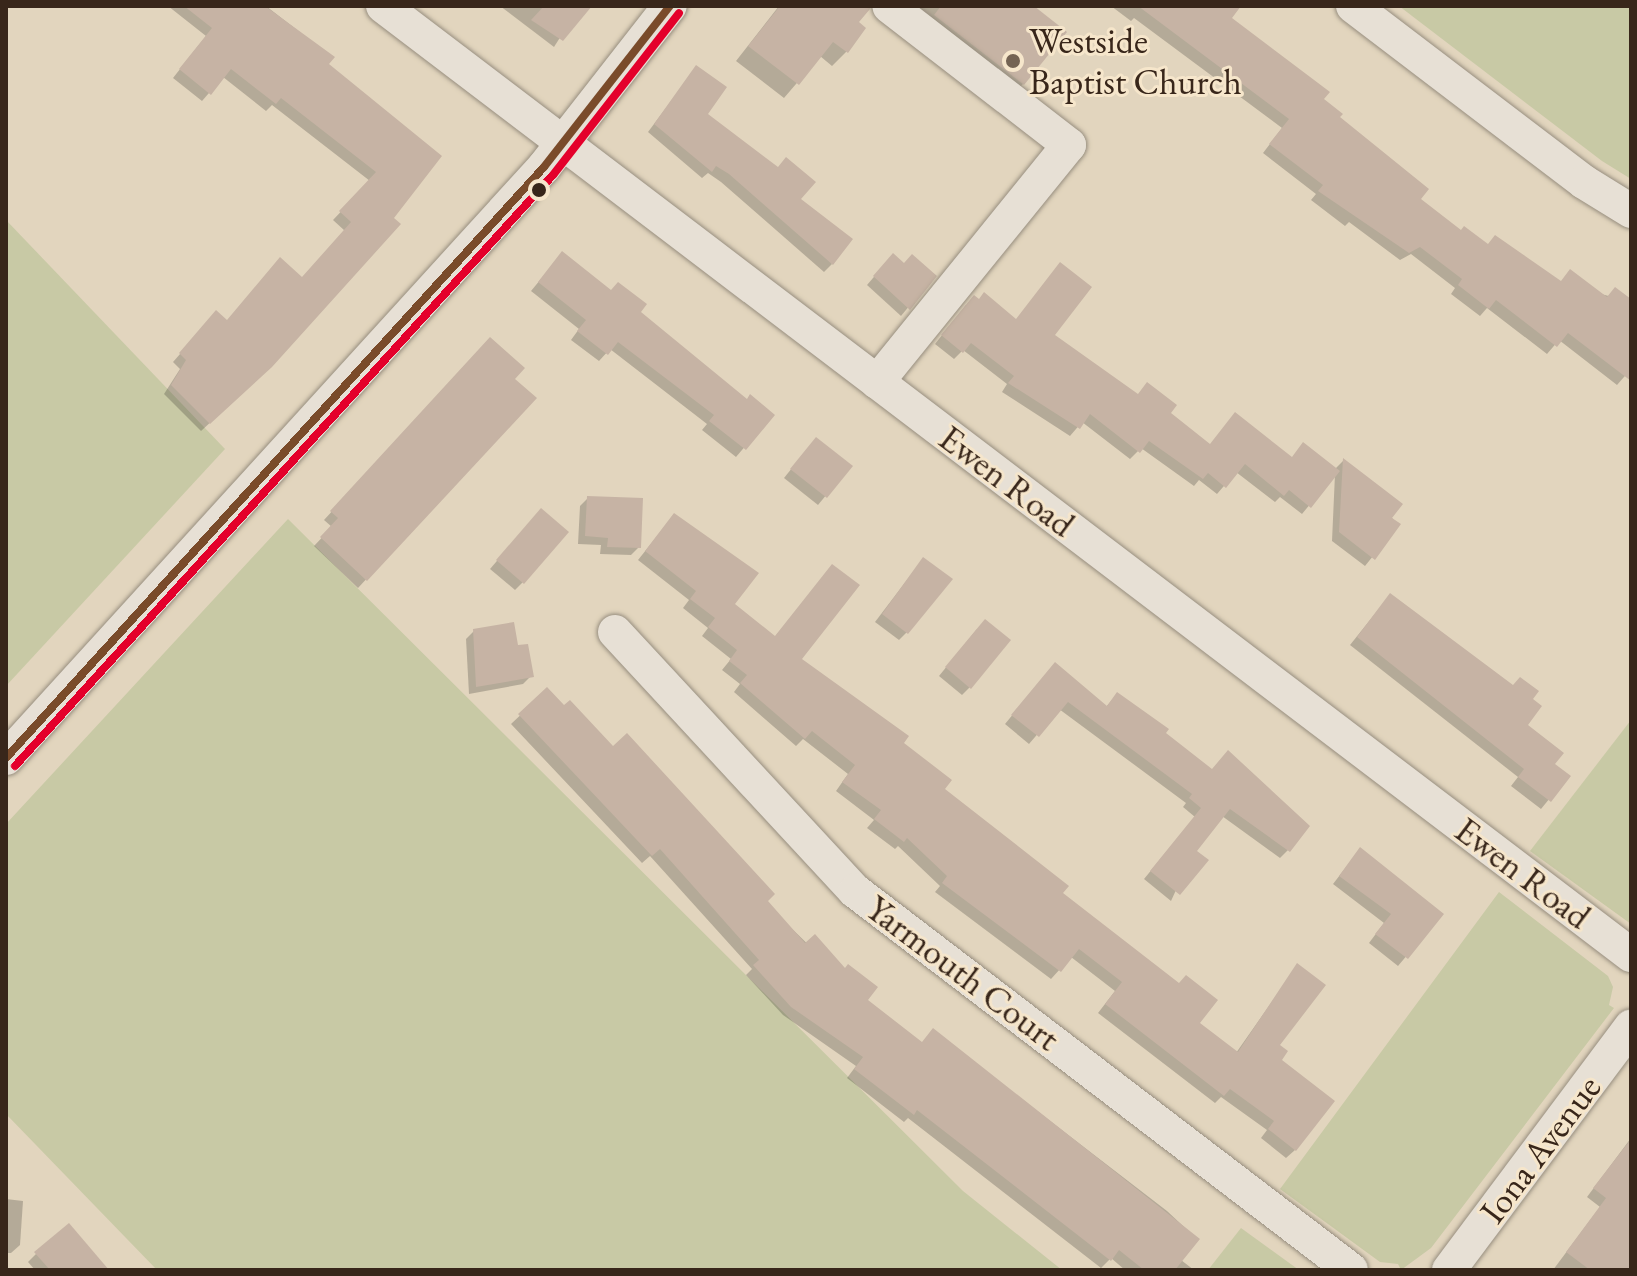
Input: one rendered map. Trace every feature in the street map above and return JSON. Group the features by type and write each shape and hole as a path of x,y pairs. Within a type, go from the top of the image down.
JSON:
{"street":[{"name":"Ewen Road","path":"383,6 1631,955"},
{"path":"6,758 563,143 670,6"},
{"path":"877,382 1069,145 889,6"},
{"path":"1353,6 1584,182 1631,211"},
{"name":"Yarmouth Court","path":"615,632 855,891 1351,1270"},
{"name":"Iona Avenue","path":"1449,1270 1631,1027"}],"green space":[{"path":"1399,6 1631,6 1631,179 1602,161"},
{"path":"6,220 225,449 6,686"},
{"path":"288,519 963,1191 1062,1270 157,1270 6,1114 6,824"},
{"path":"1631,720 1631,924 1530,851"},
{"path":"1499,892 1608,976 1613,987 1609,1005 1614,1008 1431,1248 1401,1270 1398,1264 1380,1262 1280,1189"},
{"path":"1241,1228 1299,1270 1208,1270"}],"building":[{"path":"184,6 265,6 335,57 329,64 442,156 394,218 401,224 272,367 210,424 171,385 186,360 179,353 216,310 227,320 280,257 302,277 351,222 339,211 376,172 281,98 276,104 231,69 211,95 179,69 212,28"},
{"path":"544,6 592,6 563,41 531,20"},
{"path":"780,6 869,6 870,9 859,22 866,28 848,53 833,42 799,85 748,46"},
{"name":"Westside Baptist Church","path":"941,6 1034,6 1067,32 1024,85 934,15"},
{"path":"1138,6 1241,6 1232,18 1330,92 1324,99 1343,114 1340,117 1429,189 1421,199 1461,230 1464,226 1488,244 1495,235 1561,281 1570,269 1607,297 1615,287 1631,299 1631,381 1568,333 1557,347 1496,300 1489,309 1458,285 1462,279 1420,247 1409,253 1318,191 1323,185 1269,144 1289,119"},
{"path":"696,65 727,87 708,114 778,167 786,157 816,182 801,199 853,239 833,265 729,174 716,166 712,172 654,124"},
{"path":"562,251 611,290 618,282 647,304 641,312 747,399 750,394 775,415 746,450 709,421 714,415 618,342 608,355 577,331 586,320 538,282"},
{"path":"893,253 904,263 912,254 937,276 910,310 873,276"},
{"path":"1060,262 1092,287 1055,335 1138,394 1147,382 1177,405 1171,413 1210,444 1235,412 1292,457 1303,442 1340,471 1311,508 1289,490 1284,496 1245,464 1226,488 1208,473 1203,479 1149,441 1140,453 1090,414 1080,429 1008,383 1014,376 971,343 963,353 941,335 974,295 979,299 984,292 1016,319"},
{"path":"490,337 525,368 515,379 537,398 367,581 320,537 338,518 330,511"},
{"path":"816,437 853,466 827,498 790,469"},
{"path":"1343,458 1403,504 1392,518 1401,524 1375,560 1339,532"},
{"path":"587,496 643,498 641,548 607,547 608,538 585,536"},
{"path":"541,508 569,532 524,584 496,560"},
{"path":"674,513 759,573 735,604 775,636 832,564 860,585 802,659 909,736 904,743 952,780 945,789 1069,886 1063,893 1179,983 1186,975 1218,1000 1200,1023 1238,1052 1297,963 1326,985 1280,1045 1288,1051 1282,1060 1335,1101 1296,1151 1268,1129 1274,1121 1230,1089 1224,1096 1105,1004 1122,982 1079,949 1061,972 942,883 947,876 907,838 904,842 874,819 881,810 842,782 855,765 812,731 805,739 740,683 747,675 729,661 737,650 708,627 715,618 690,599 696,591 645,551"},
{"path":"923,557 953,579 908,634 882,614"},
{"path":"1390,593 1513,685 1520,677 1539,691 1533,699 1542,706 1528,725 1564,753 1555,764 1571,776 1551,802 1518,777 1524,769 1357,637"},
{"path":"985,619 1011,640 971,689 945,667"},
{"path":"514,622 518,645 528,644 534,677 476,687 473,629"},
{"path":"1055,662 1107,706 1117,692 1169,729 1166,733 1212,769 1228,750 1310,826 1290,852 1230,809 1197,851 1209,860 1180,895 1150,871 1201,808 1189,798 1192,794 1068,702 1039,737 1011,715"},
{"path":"547,687 564,705 570,700 613,746 627,733 775,894 768,901 805,943 815,934 845,968 848,964 878,987 868,1000 922,1042 933,1028 1200,1239 1175,1270 1144,1270 1119,1250 1111,1261 917,1110 914,1115 854,1069 863,1057 791,1007 753,965 759,960 660,849 652,856 518,714"},
{"path":"1360,847 1444,914 1408,959 1375,934 1391,914 1339,876"},
{"path":"1631,1139 1631,1270 1590,1270 1566,1252 1606,1198 1593,1188"},
{"path":"69,1223 109,1270 50,1270 34,1252"}],"transit line":[{"path":"6,758 544,167 670,6"},
{"path":"15,766 553,175 679,13"}],"place":[{"name":"Westside Baptist Church","path":"1013,61"}]}
